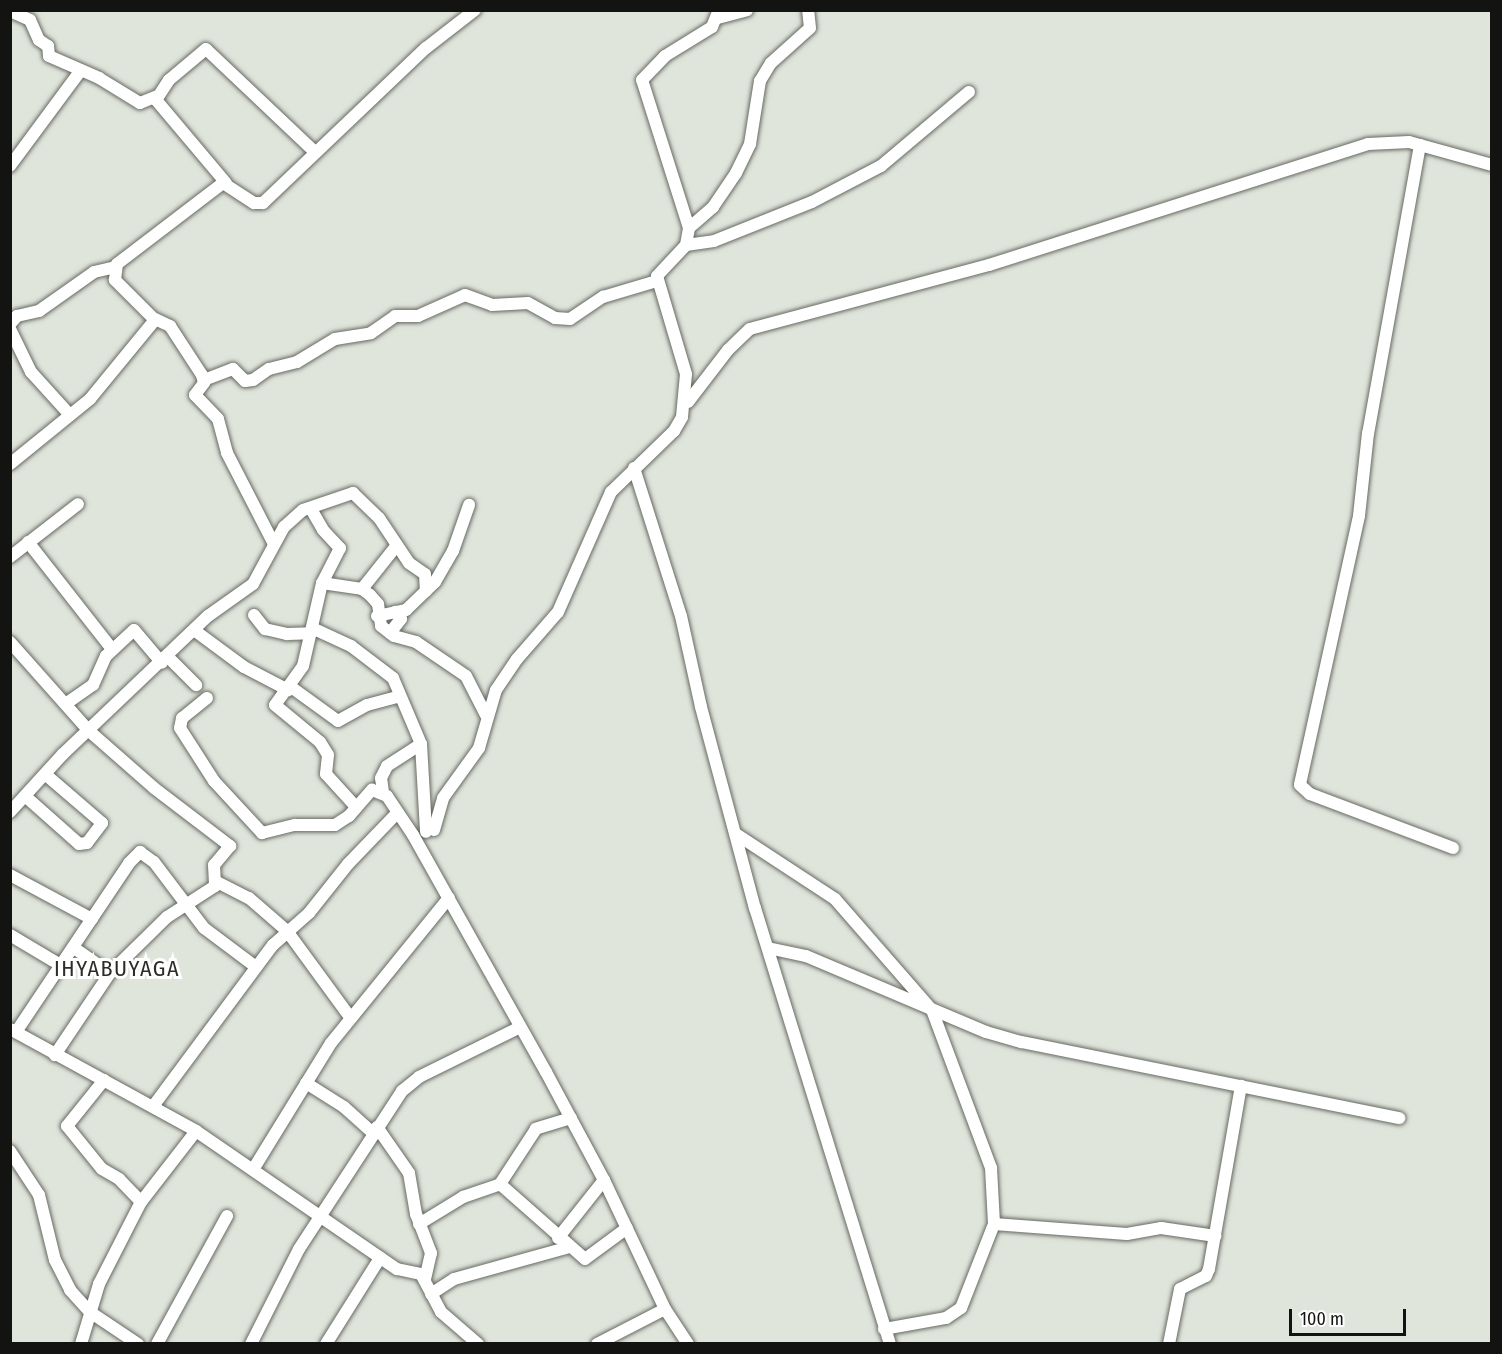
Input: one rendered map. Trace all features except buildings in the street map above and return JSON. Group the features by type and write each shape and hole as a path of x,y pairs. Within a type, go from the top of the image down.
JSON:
{"street":[{"path":"157,96 157,103 226,183 254,202 263,203 426,48 475,10"},
{"path":"686,245 689,228 642,80 665,56 704,33 718,14 747,10"},
{"path":"689,228 713,207 736,173 750,144 760,81 771,63 810,28 808,10"},
{"path":"10,11 27,18 39,40 48,46 47,55 81,70 140,103 157,96 198,54 210,49 315,152"},
{"path":"10,19 35,29"},
{"path":"10,166 81,70"},
{"path":"685,406 684,363 657,281 664,265 686,245 714,241 812,202 881,166 969,92"},
{"path":"254,615 265,628 287,634 312,631 338,638 385,669 400,696 421,744 430,831 442,798 479,748 486,715 500,683 558,612 611,492 674,431 685,406 728,350 750,329 989,265 1368,144 1388,141 1420,145 1491,165"},
{"path":"1420,145 1368,433 1359,516 1300,785 1310,794 1453,848"},
{"path":"10,324 17,316 45,307 94,272 115,267 174,217 226,183"},
{"path":"115,267 115,280 156,319 167,323 182,342 204,380"},
{"path":"274,544 227,453 218,418 195,395 204,380 233,369 245,381 253,380 269,369 297,362 335,339 371,333 395,316 418,316 465,295 492,305 528,303 555,318 570,319 598,299 657,281"},
{"path":"10,464 70,415 111,376 156,319"},
{"path":"10,329 31,372 70,415"},
{"path":"634,468 681,616 736,834 768,948 890,1344"},
{"path":"10,812 88,730 165,660 194,630 222,604 253,584 274,544 294,516 352,493 379,518 409,563 425,574 426,591"},
{"path":"12,552 78,504"},
{"path":"377,616 406,610 426,591 447,565 469,505"},
{"path":"311,509 324,531 340,546 322,583 303,666 290,689 276,702 276,707 320,742 328,755 326,774 356,807"},
{"path":"28,542 112,649"},
{"path":"362,590 397,545"},
{"path":"322,583 362,590 378,604 377,616 390,633 416,642 466,676 486,715"},
{"path":"390,633 401,619 396,612"},
{"path":"67,703 93,685 103,659 134,630 165,660 196,685"},
{"path":"194,630 237,663 290,689 338,721 367,705 400,696"},
{"path":"10,642 67,703 88,730 147,782 229,843 214,865 217,882"},
{"path":"207,698 182,718 180,728 214,781 259,831 270,834 302,824 327,827 342,822 372,790 383,792"},
{"path":"421,744 387,766 381,778 383,792 449,898 571,1118 604,1180 665,1309 688,1344"},
{"path":"25,796 79,844 87,843 102,823 45,774"},
{"path":"154,1105 256,967 287,931 309,913 348,864 397,813"},
{"path":"736,834 835,899 932,1010 991,1168 994,1224 961,1308 946,1318 884,1329"},
{"path":"256,967 219,941 186,907 159,868 140,852 92,919 75,948 13,1031 154,1105 254,1168 380,1258 400,1270 421,1274 431,1294 454,1326 478,1344"},
{"path":"10,875 92,919"},
{"path":"55,1055 110,973 167,917 186,907 217,882"},
{"path":"217,882 249,898 287,931 350,1017"},
{"path":"254,1168 350,1017 449,898"},
{"path":"10,935 62,966"},
{"path":"75,948 110,973"},
{"path":"768,948 806,956 932,1010 1022,1042 1399,1118"},
{"path":"251,1344 319,1216 402,1091 419,1077 520,1027"},
{"path":"105,1080 69,1119 67,1126 102,1169 119,1179 141,1202"},
{"path":"306,1083 375,1130 409,1173 419,1224 431,1253 425,1280"},
{"path":"1169,1344 1180,1289 1206,1276 1241,1086"},
{"path":"419,1224 463,1197 500,1184 536,1129 571,1118"},
{"path":"81,1344 99,1284 141,1202 196,1131"},
{"path":"10,1151 39,1195 62,1275 78,1300 90,1312 138,1344"},
{"path":"558,1238 604,1180"},
{"path":"500,1184 558,1238 589,1259 627,1228"},
{"path":"158,1344 227,1216"},
{"path":"994,1224 1127,1234 1161,1228 1215,1236"},
{"path":"431,1294 454,1279 569,1247"},
{"path":"326,1344 380,1258"},
{"path":"597,1344 665,1309"}],"district":[{"name":"IHYABUYAGA","path":"117,969"}]}
